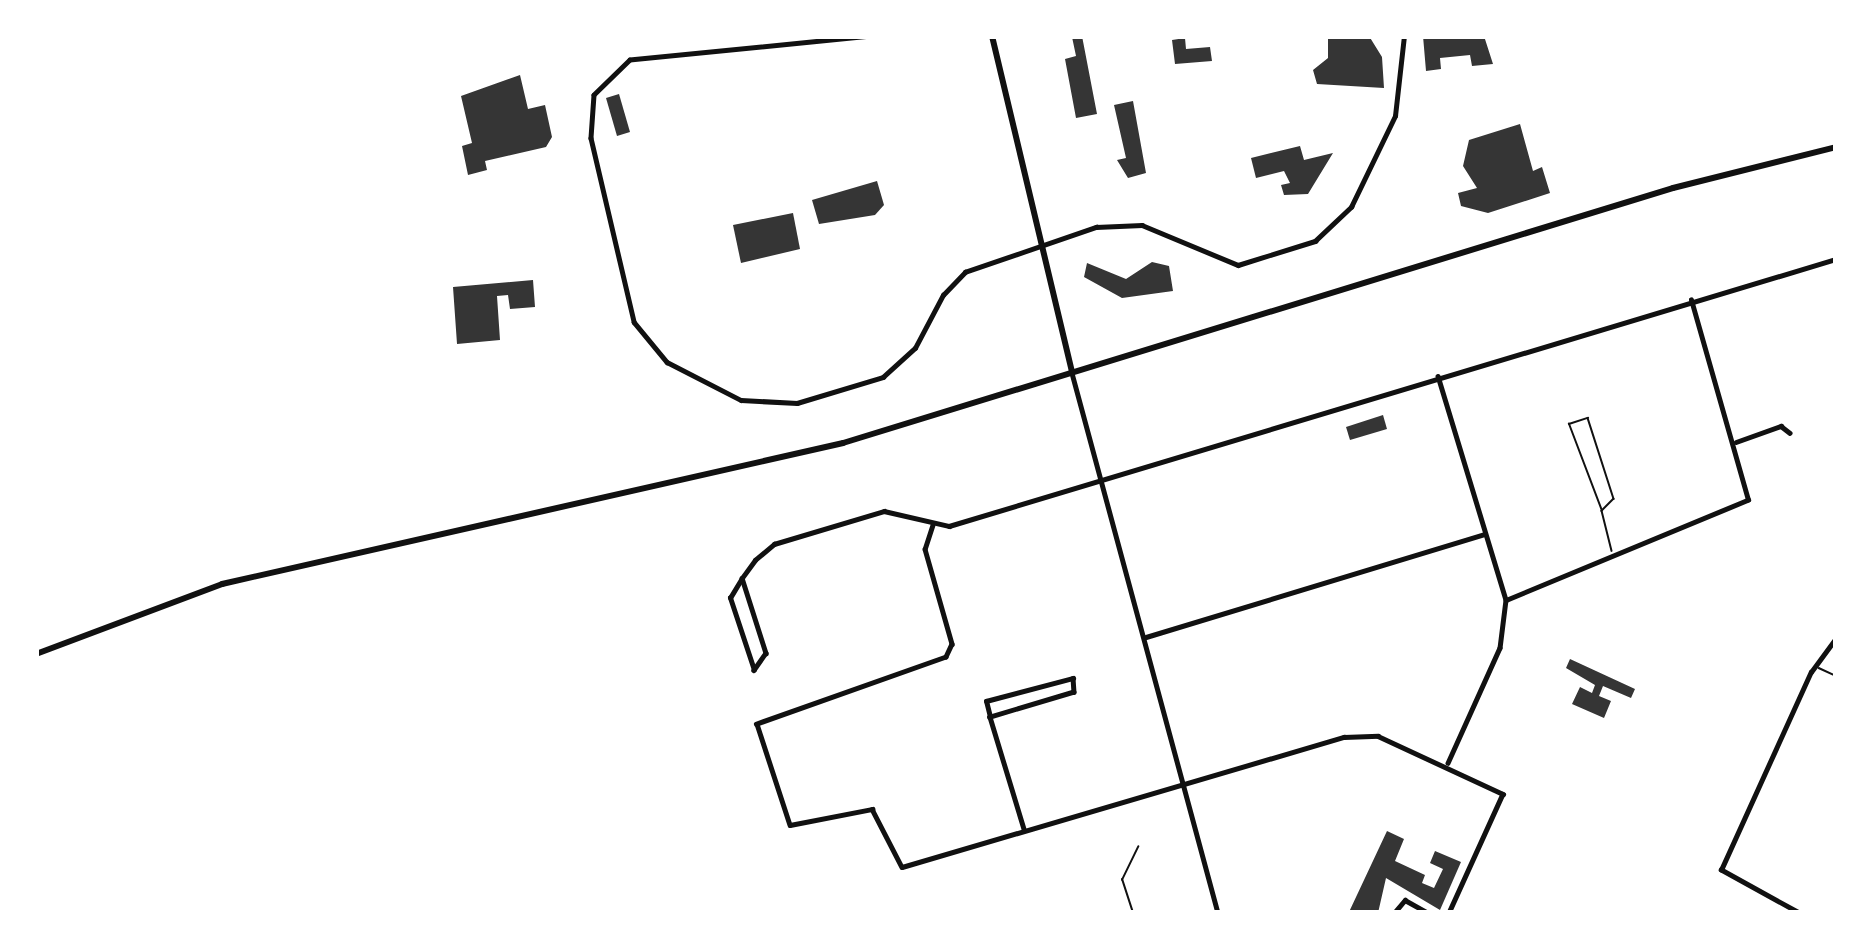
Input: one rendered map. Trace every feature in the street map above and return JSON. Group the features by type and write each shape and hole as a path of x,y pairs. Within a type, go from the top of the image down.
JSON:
{"main road":[{"path":"992,36 1072,373"},
{"path":"36,654 222,584 843,443 1673,188 1836,147"}],"street":[{"path":"871,36 656,56 606,76 593,95 590,131 629,305 647,343 677,368 741,400 797,403 883,377 915,348 962,275 1041,243 1112,224 1142,225 1238,265 1315,242 1351,207 1395,116 1404,36"},
{"path":"742,578 766,653 754,670 729,608 742,578 774,544 884,511 934,525 1691,298 1836,259"},
{"path":"1506,600 1744,506 1751,491 1691,298"},
{"path":"1072,373 1104,477 1218,913"},
{"path":"1438,376 1506,600 1500,647 1448,763"},
{"path":"1736,442 1781,426 1790,434"},
{"path":"934,525 925,549 952,644 946,657 757,724 790,825 872,809 902,867 1362,735 1448,763 1503,794 1449,913"},
{"path":"1146,637 1485,534"},
{"path":"1799,913 1721,870 1816,666 1836,638"},
{"path":"989,717 1074,692 1073,678 986,701 989,717 1024,829"},
{"path":"1394,913 1405,900 1416,911 1428,913"}],"lane":[{"path":"1603,511 1614,499 1588,418 1570,424 1616,560"},
{"path":"1816,666 1836,676"},
{"path":"1132,913 1122,880 1138,847"}],"building":[{"path":"1082,36 1097,114 1076,118 1065,59 1076,56 1072,37"},
{"path":"1328,36 1369,36 1382,57 1384,88 1317,84 1313,70 1328,58"},
{"path":"1423,36 1484,36 1493,64 1472,66 1470,55 1440,58 1441,69 1426,71"},
{"path":"1185,38 1186,49 1210,47 1212,61 1175,64 1172,40"},
{"path":"520,75 528,109 545,105 552,137 546,147 485,161 487,170 468,175 462,146 472,143 461,96"},
{"path":"619,94 630,132 617,136 606,98"},
{"path":"1133,101 1146,173 1128,178 1117,160 1126,158 1114,105"},
{"path":"1520,124 1533,171 1542,167 1550,193 1488,213 1461,206 1458,193 1477,188 1463,166 1469,140"},
{"path":"1300,146 1304,160 1333,153 1308,194 1284,195 1281,185 1290,183 1284,171 1256,178 1251,158"},
{"path":"877,181 884,205 875,215 819,224 812,200"},
{"path":"793,213 800,249 741,263 733,225"},
{"path":"1152,262 1169,266 1173,291 1122,298 1084,277 1087,263 1126,279"},
{"path":"533,280 535,307 510,309 508,295 497,296 500,340 457,344 453,287"},
{"path":"1383,415 1387,429 1350,440 1346,427"},
{"path":"1570,659 1635,689 1631,698 1603,686 1599,696 1611,701 1604,718 1572,704 1580,687 1592,693 1595,685 1566,668"},
{"path":"1387,831 1404,839 1395,861 1425,875 1422,883 1434,888 1443,869 1430,863 1435,851 1461,862 1440,910 1386,878 1378,913 1349,912"}]}
